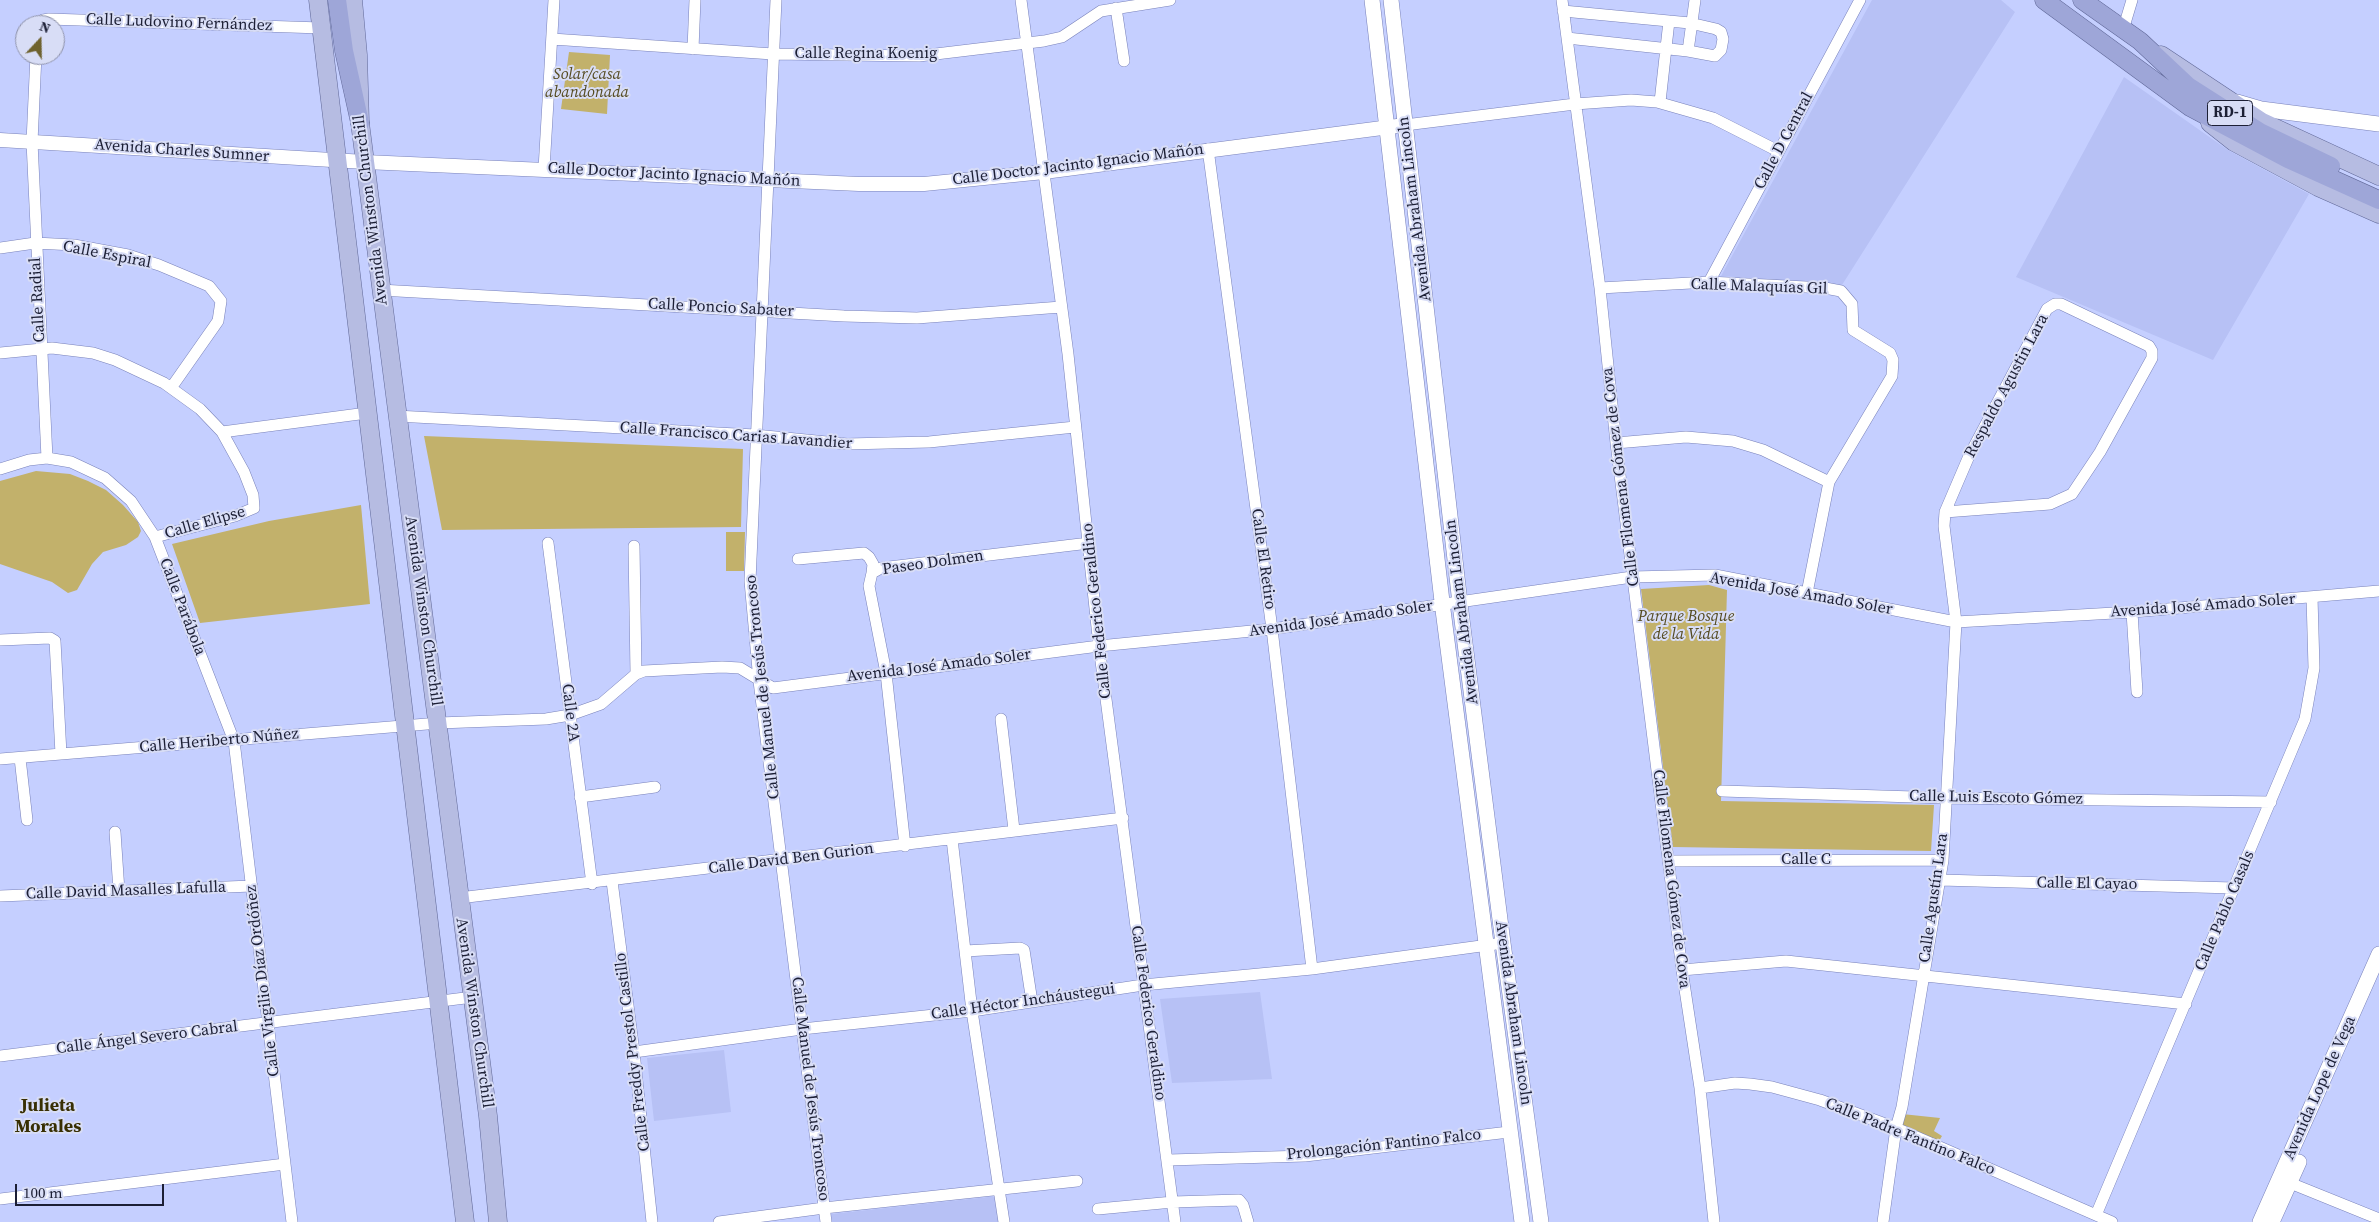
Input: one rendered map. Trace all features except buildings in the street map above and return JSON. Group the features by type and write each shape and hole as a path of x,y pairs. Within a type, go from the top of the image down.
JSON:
{"highway":[{"path":"337,0 344,51 360,123"},
{"name":"RD-1","path":"2044,0 2190,107 2330,172 2379,187"},
{"name":"RD-1","path":"2082,0 2140,41 2188,86 2260,132 2379,200"}],"main road":[{"name":"Avenida Winston Churchill","path":"318,0 465,1222"},
{"name":"Avenida Winston Churchill","path":"353,0 358,54 360,123 396,416 438,723 488,1116 498,1222"},
{"name":"Avenida Abraham Lincoln","path":"1372,0 1442,605 1522,1222"},
{"name":"Avenida Abraham Lincoln","path":"1391,0 1460,603 1541,1222"},
{"name":"RD-1","path":"2140,41 2262,122 2379,176"},
{"path":"2225,98 2261,109 2379,124"},
{"name":"RD-1","path":"2190,107 2234,142 2318,187 2379,214"},
{"name":"Avenida Lope de Vega","path":"2260,1222 2379,954"},
{"name":"Avenida Lope de Vega","path":"2272,1222 2379,978"}],"street":[{"path":"544,169 554,0"},
{"path":"692,48 695,0"},
{"name":"Calle Manuel de Jesús Troncoso","path":"776,0 750,582 781,860 826,1222"},
{"name":"Calle Federico Geraldino","path":"1021,0 1061,307 1089,543 1099,646 1123,818 1143,985 1169,1160 1175,1222"},
{"name":"Calle Regina Koenig","path":"552,39 773,54 919,56 1062,37 1101,11 1170,0"},
{"path":"1688,51 1690,23 1695,0"},
{"name":"Calle D Central","path":"1710,282 1778,150 1860,0"},
{"path":"2123,30 2132,0"},
{"path":"1562,5 1690,23 1716,29 1721,32 1723,39 1721,50 1715,56 1688,51 1566,38"},
{"name":"Calle Filomena Gómez de Cova","path":"1562,5 1600,288 1632,578 1668,861 1700,1088 1714,1222"},
{"path":"1116,8 1124,61"},
{"name":"Calle Ludovino Fernández","path":"65,20 321,28"},
{"path":"1660,102 1670,21"},
{"path":"32,142 36,65"},
{"name":"Calle Doctor Jacinto Ignacio Mañón","path":"365,162 768,180 924,184 1044,172 1208,149 1575,104 1631,100 1660,102 1713,118 1778,150"},
{"name":"Avenida Charles Sumner","path":"0,140 365,162"},
{"name":"Calle Radial","path":"32,142 35,243 47,458"},
{"name":"Calle El Retiro","path":"1208,149 1272,629 1312,969"},
{"name":"Calle Espiral","path":"0,248 35,243 74,246 128,255 201,282 217,293 221,301 218,321 171,388"},
{"name":"Calle Malaquías Gil","path":"1600,288 1710,282 1825,288 1841,291 1852,304 1853,330 1890,353 1893,360 1892,376 1829,482 1807,593"},
{"name":"Calle Poncio Sabater","path":"380,290 761,309 844,316 917,318 1061,307"},
{"name":"Respaldo Agustin Lara","path":"2055,304 2061,304 2149,346 2152,351 2152,358 2100,452 2072,494 2050,504 1945,512 1969,456 2047,309 2055,304"},
{"name":"Calle Elipse","path":"0,353 40,348 93,353 140,370 171,388 200,408 222,432 244,472 253,495 254,508 235,516 155,537"},
{"path":"222,432 367,413"},
{"name":"Calle Francisco Carias Lavandier","path":"396,416 756,435 847,444 929,442 1075,427"},
{"path":"1616,443 1686,437 1733,441 1763,450 1829,482"},
{"name":"Calle Parábola","path":"0,469 29,460 47,458 71,462 105,478 131,501 155,537 234,741"},
{"name":"Calle Agustín Lara","path":"1883,1222 1896,1128 1902,1107 1943,860 1956,622 1944,526 1945,512"},
{"name":"Calle 2A","path":"548,543 592,884"},
{"name":"Paseo Dolmen","path":"905,846 886,673 869,586 872,573 881,568 1089,543"},
{"path":"438,723 546,719 570,715 601,704 636,674 634,546"},
{"path":"798,559 864,553 873,564 872,573"},
{"name":"Avenida José Amado Soler","path":"636,674 670,669 722,667 743,669 773,688 1099,646 1272,629 1632,578 1715,575 1956,622 2132,612 2379,592"},
{"name":"Calle Pablo Casals","path":"2096,1215 2305,719 2311,694 2314,668 2312,597"},
{"path":"2132,612 2137,692"},
{"path":"0,640 50,638 55,640 61,754"},
{"path":"1002,719 1014,830"},
{"name":"Calle Heriberto Núñez","path":"0,759 438,723"},
{"name":"Calle Virgilio Díaz Ordóñez","path":"234,741 292,1222"},
{"path":"20,758 26,820"},
{"path":"580,797 655,787"},
{"name":"Calle Luis Escoto Gómez","path":"1722,790 1946,798 2271,802"},
{"name":"Calle David Ben Gurion","path":"459,898 592,884 952,840 1014,830 1123,818"},
{"path":"115,832 119,891"},
{"path":"952,840 972,1011 1004,1222"},
{"name":"Calle C","path":"1668,861 1943,860"},
{"name":"Calle El Cayao","path":"1940,880 2234,888"},
{"name":"Calle Freddy Prestol Castillo","path":"612,881 634,1052 652,1222"},
{"name":"Calle David Masalles Lafulla","path":"0,896 252,886"},
{"name":"Calle Héctor Incháustegui","path":"634,1052 802,1029 972,1011 1143,985 1312,969 1503,943"},
{"path":"965,952 1020,948 1024,950 1032,1002"},
{"path":"1682,970 1786,961 1923,974 2186,1004"},
{"name":"Calle Ángel Severo Cabral","path":"0,1056 473,997"},
{"name":"Calle Padre Fantino Falco","path":"1700,1088 1735,1083 1772,1087 1820,1100 1896,1128 2112,1222"},
{"name":"Prolongación Fantino Falco","path":"1169,1160 1305,1156 1509,1132"},
{"path":"0,1199 285,1164"},
{"path":"719,1222 824,1208 1077,1181"},
{"path":"2290,1183 2379,1219"},
{"path":"1098,1210 1173,1202 1238,1200 1244,1205 1248,1222"}],"shaded area":[{"path":"1872,0 2001,0 2015,12 1842,285 1721,276"},
{"path":"2124,77 2228,150 2309,194 2213,360 2016,277"},
{"path":"1260,992 1272,1079 1172,1083 1160,999"},
{"path":"724,1050 731,1112 654,1121 647,1058"},
{"path":"997,1196 1000,1222 832,1222 831,1214"}],"green space":[{"name":"Solar/casa abandonada","path":"569,52 610,55 607,114 561,109"},
{"path":"424,436 743,449 741,527 442,530"},
{"path":"36,471 70,474 106,490 138,522 141,531 138,537 126,545 103,552 92,564 77,590 68,593 52,582 0,564 0,481"},
{"path":"361,505 370,604 200,623 172,544 269,521"},
{"path":"726,532 745,532 744,571 726,571"},
{"name":"Parque Bosque de la Vida","path":"1709,585 1727,590 1721,801 1934,805 1931,851 1673,847 1641,589"},
{"path":"1902,1114 1940,1118 1934,1131 1942,1136 1939,1141 1900,1124"}],"district":[{"name":"Julieta Morales","path":"48,1116"}]}
